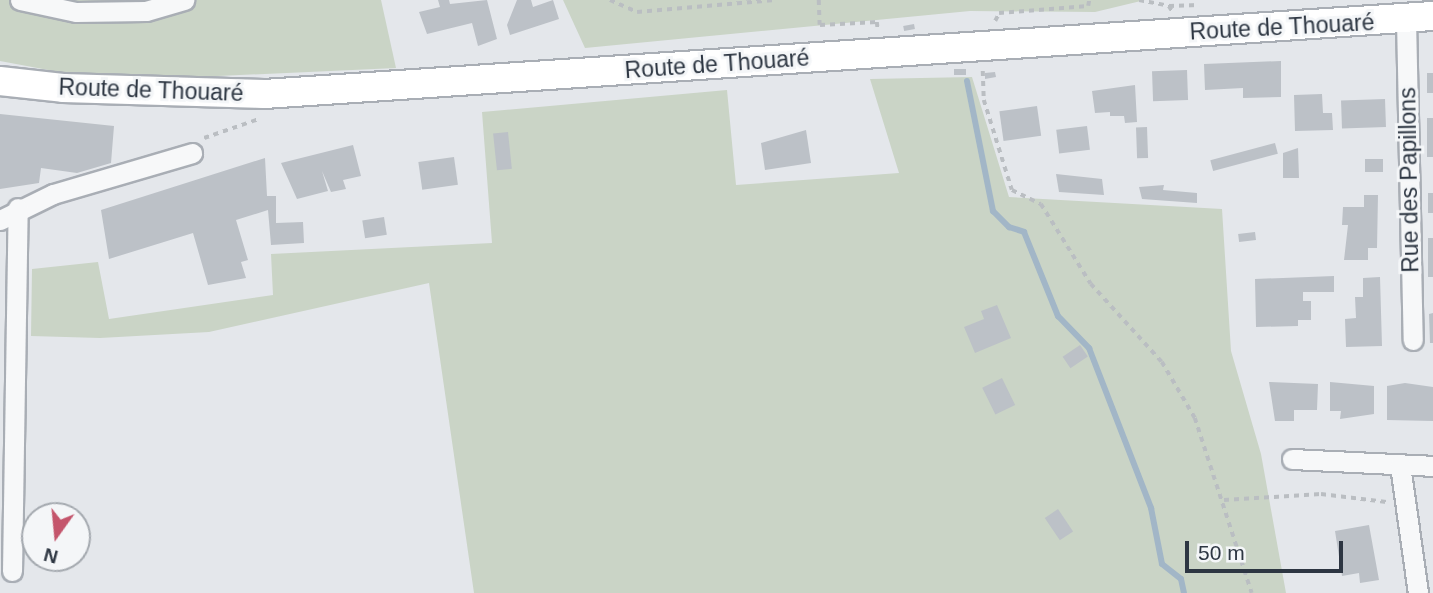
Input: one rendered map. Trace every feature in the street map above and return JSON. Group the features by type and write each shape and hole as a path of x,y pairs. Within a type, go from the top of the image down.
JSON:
{"street":[{"path":"20,0 76,12 146,11 184,0"},
{"name":"Route de Thouaré","path":"0,81 63,88 264,94 1420,18"},
{"name":"Rue des Papillons","path":"1413,340 1420,18"},
{"path":"0,220 18,208 191,152"},
{"path":"12,571 18,208"},
{"path":"1292,459 1433,466"},
{"path":"1400,465 1418,593"}],"path":[{"path":"610,0 637,12 775,0"},
{"path":"819,0 820,25 877,22 882,53"},
{"path":"1089,0 1088,6 999,13 997,21 981,22 984,100 1012,190 1041,204 1091,284 1162,362 1195,418 1224,500 1252,593"},
{"path":"1169,6 1207,5"},
{"path":"191,152 200,139 265,117"},
{"path":"1224,500 1321,494 1404,501"}],"green space":[{"path":"0,0 381,0 396,68 196,77 59,72 0,61"},
{"path":"563,0 1145,0 1095,12 970,11 585,48"},
{"path":"972,77 1009,197 1222,209 1231,351 1261,454 1286,593 474,593 429,283 209,332 100,338 31,336 32,269 98,262 109,319 273,295 271,254 492,243 482,112 727,90 736,185 899,173 870,79"}],"building":[{"path":"438,0 449,0 450,4 487,0 497,39 478,46 472,23 427,34 419,12 440,7"},
{"path":"517,0 531,0 533,7 553,0 559,19 510,35 507,25"},
{"path":"914,24 915,29 904,31 903,26"},
{"path":"1281,61 1281,97 1243,98 1243,88 1205,90 1204,64"},
{"path":"954,69 966,69 966,75 954,75"},
{"path":"1187,70 1188,100 1153,101 1152,71"},
{"path":"995,72 996,77 985,79 985,73"},
{"path":"1427,73 1433,73 1433,93 1427,93"},
{"path":"1135,85 1137,122 1125,123 1124,116 1110,116 1110,112 1095,113 1092,91"},
{"path":"1322,94 1323,113 1332,113 1333,130 1295,131 1294,95"},
{"path":"1385,99 1386,127 1342,129 1341,101"},
{"path":"1037,106 1041,136 1004,141 999,111"},
{"path":"0,114 114,126 111,163 77,173 41,168 39,183 0,189"},
{"path":"1427,118 1433,118 1433,157 1427,157"},
{"path":"1087,126 1090,150 1059,154 1056,130"},
{"path":"1136,127 1147,127 1148,158 1137,158"},
{"path":"806,130 811,163 765,170 761,143"},
{"path":"508,132 512,169 497,170 493,134"},
{"path":"1275,143 1278,154 1213,171 1210,160"},
{"path":"353,145 361,176 343,180 346,189 331,192 322,171 328,191 297,199 281,163"},
{"path":"1298,148 1299,178 1283,178 1283,153"},
{"path":"454,157 458,185 422,190 418,162"},
{"path":"265,158 267,196 276,196 276,223 303,222 304,243 271,245 268,210 236,220 248,260 241,262 246,278 208,285 193,233 109,259 101,210"},
{"path":"1365,159 1383,159 1383,172 1365,172"},
{"path":"1056,174 1102,179 1104,195 1059,192"},
{"path":"1164,185 1163,190 1197,193 1197,203 1142,199 1139,187"},
{"path":"1428,193 1433,193 1433,213 1428,213"},
{"path":"1364,195 1378,195 1377,248 1368,248 1368,260 1344,260 1348,225 1342,225 1343,207 1364,207"},
{"path":"384,217 387,235 365,238 362,220"},
{"path":"1255,232 1256,240 1239,242 1238,234"},
{"path":"1428,238 1433,238 1433,277 1428,277"},
{"path":"1334,276 1334,292 1303,292 1303,301 1311,301 1311,320 1298,320 1298,326 1256,327 1255,279"},
{"path":"1380,277 1382,346 1346,347 1345,319 1356,318 1355,297 1363,297 1363,278"},
{"path":"997,305 1011,338 975,353 964,327 984,319 981,311"},
{"path":"1433,313 1433,343 1430,343 1429,314"},
{"path":"1080,345 1088,357 1070,368 1063,357"},
{"path":"1002,378 1015,405 995,415 982,388"},
{"path":"1269,382 1318,384 1317,410 1294,410 1294,421 1275,421"},
{"path":"1330,382 1374,386 1374,414 1340,419 1341,411 1330,411"},
{"path":"1405,383 1433,387 1433,421 1387,420 1387,386"},
{"path":"1058,509 1073,531 1060,540 1045,518"},
{"path":"1369,525 1379,580 1360,583 1359,573 1342,576 1335,531"}],"waterway":[{"path":"967,81 993,211 1009,227 1024,232 1058,316 1089,348 1151,508 1162,564 1181,579 1184,593"}]}
